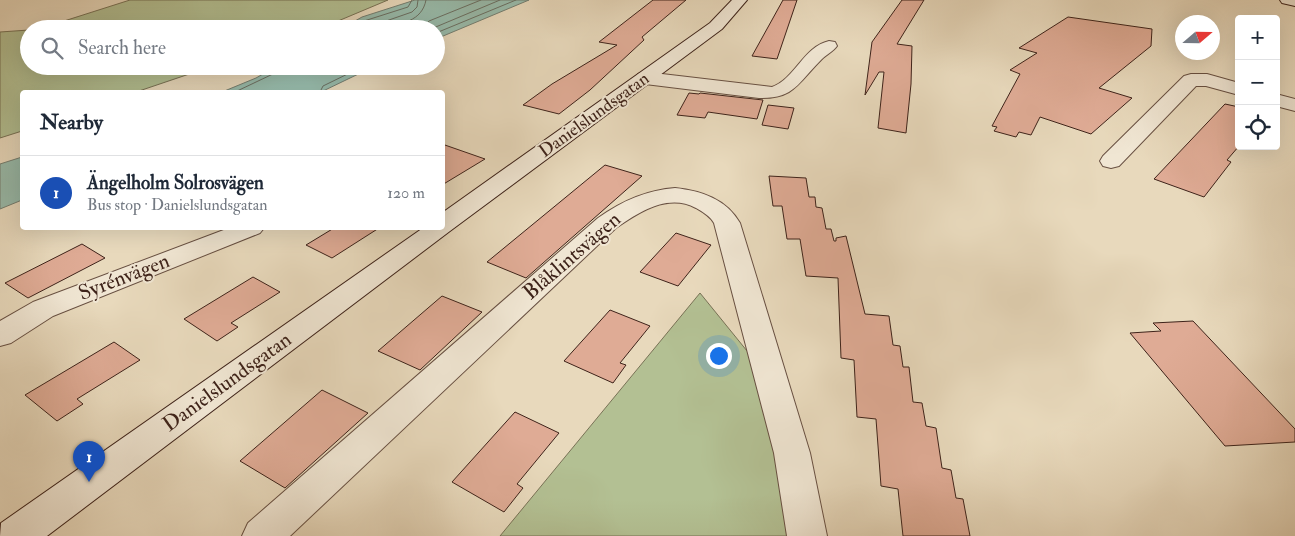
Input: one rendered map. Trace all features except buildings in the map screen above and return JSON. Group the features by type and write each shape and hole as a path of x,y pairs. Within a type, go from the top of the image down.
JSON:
{"street":[{"name":"Danielslundsgatan","path":"445,223 716,26 740,0"},
{"path":"1287,0 1295,2"},
{"path":"645,78 759,92 775,92 786,87 818,51 829,46"},
{"path":"1111,161 1191,80 1207,80 1235,88"},
{"path":"1280,101 1295,105"},
{"name":"Blåklintsvägen","path":"262,536 606,223 638,202 666,195 687,197 706,203 720,212 727,223 792,453 807,536"},
{"name":"Syrénvägen","path":"0,335 43,309 247,230"},
{"name":"Danielslundsgatan","path":"16,536 436,230"}],"shaded area":[{"path":"130,0 388,0 340,20 67,20"},
{"path":"20,31 20,75 186,75 142,90 20,90 20,132 0,138 0,32"},
{"path":"700,293 756,362 794,536 500,536"}],"water":[{"path":"415,0 529,0 445,35 445,20 357,20"},
{"path":"261,75 356,75 325,90 227,90"},
{"path":"20,158 20,201 0,209 0,164"}],"place":[{"name":"Ängelholm Solrosvägen","path":"89,482"}]}
